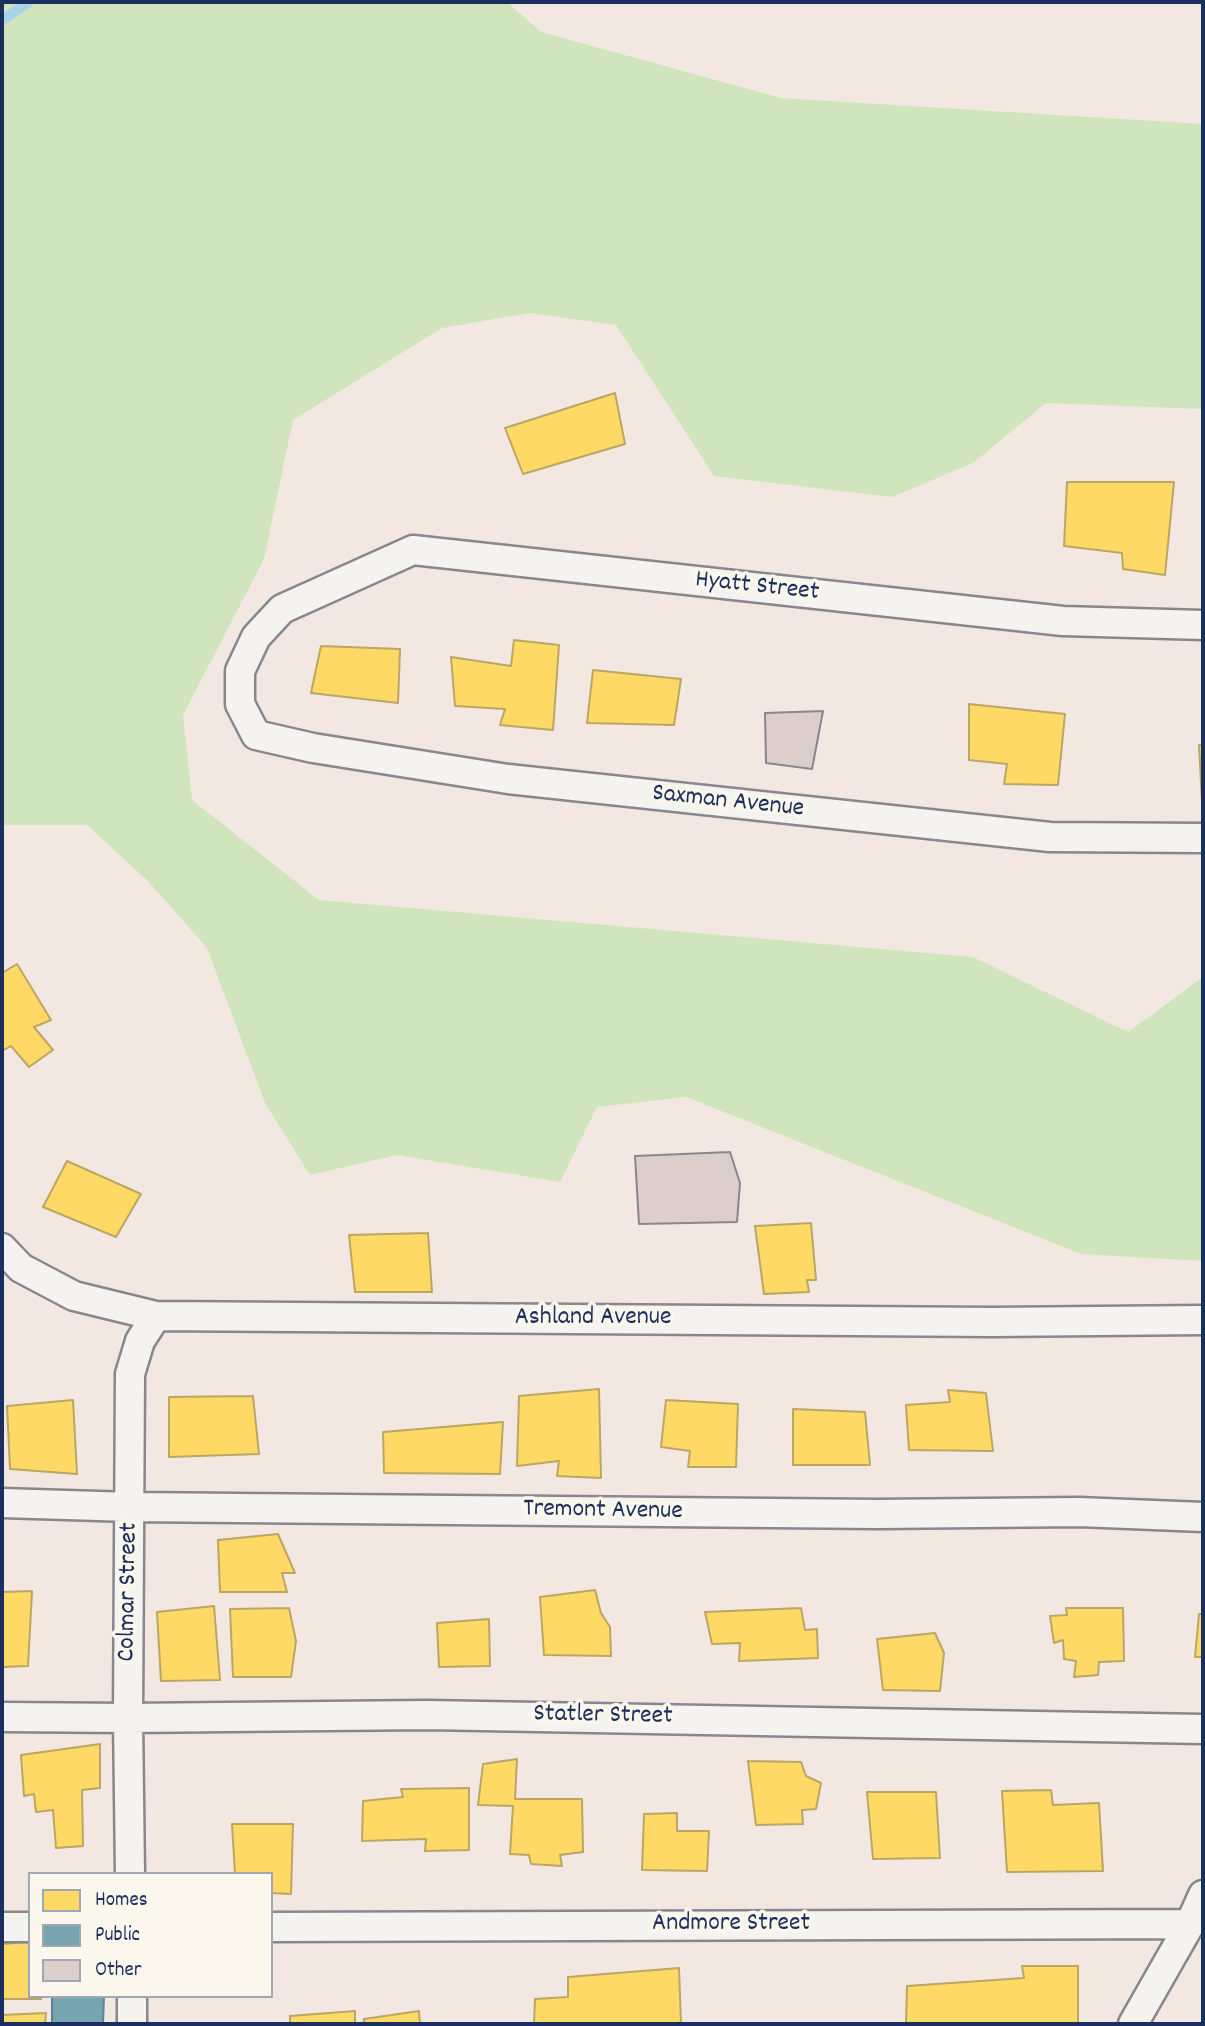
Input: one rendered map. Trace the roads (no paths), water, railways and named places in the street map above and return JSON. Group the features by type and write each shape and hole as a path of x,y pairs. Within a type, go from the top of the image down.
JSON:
{"street":[{"name":"Hyatt Street","path":"256,735 240,704 240,671 256,636 282,609 413,550 1063,621 1203,625"},
{"name":"Saxman Avenue","path":"256,735 313,748 508,779 1050,837 1203,838"},
{"name":"Ashland Avenue","path":"2,1248 21,1268 74,1296 156,1316 992,1322 1203,1320"},
{"name":"Colmar Street","path":"130,1872 130,1374 140,1341 156,1316"},
{"name":"Tremont Avenue","path":"2,1503 131,1507 864,1514 1079,1512 1203,1517"},
{"name":"Statler Street","path":"2,1717 426,1714 1203,1730"},
{"path":"1133,2024 1190,1924 1203,1895"},
{"name":"Andmore Street","path":"273,1927 1190,1924"},
{"path":"2,1927 28,1927"},
{"path":"132,1998 132,2024"}],"waterway":[{"path":"2,20 29,2"}]}
